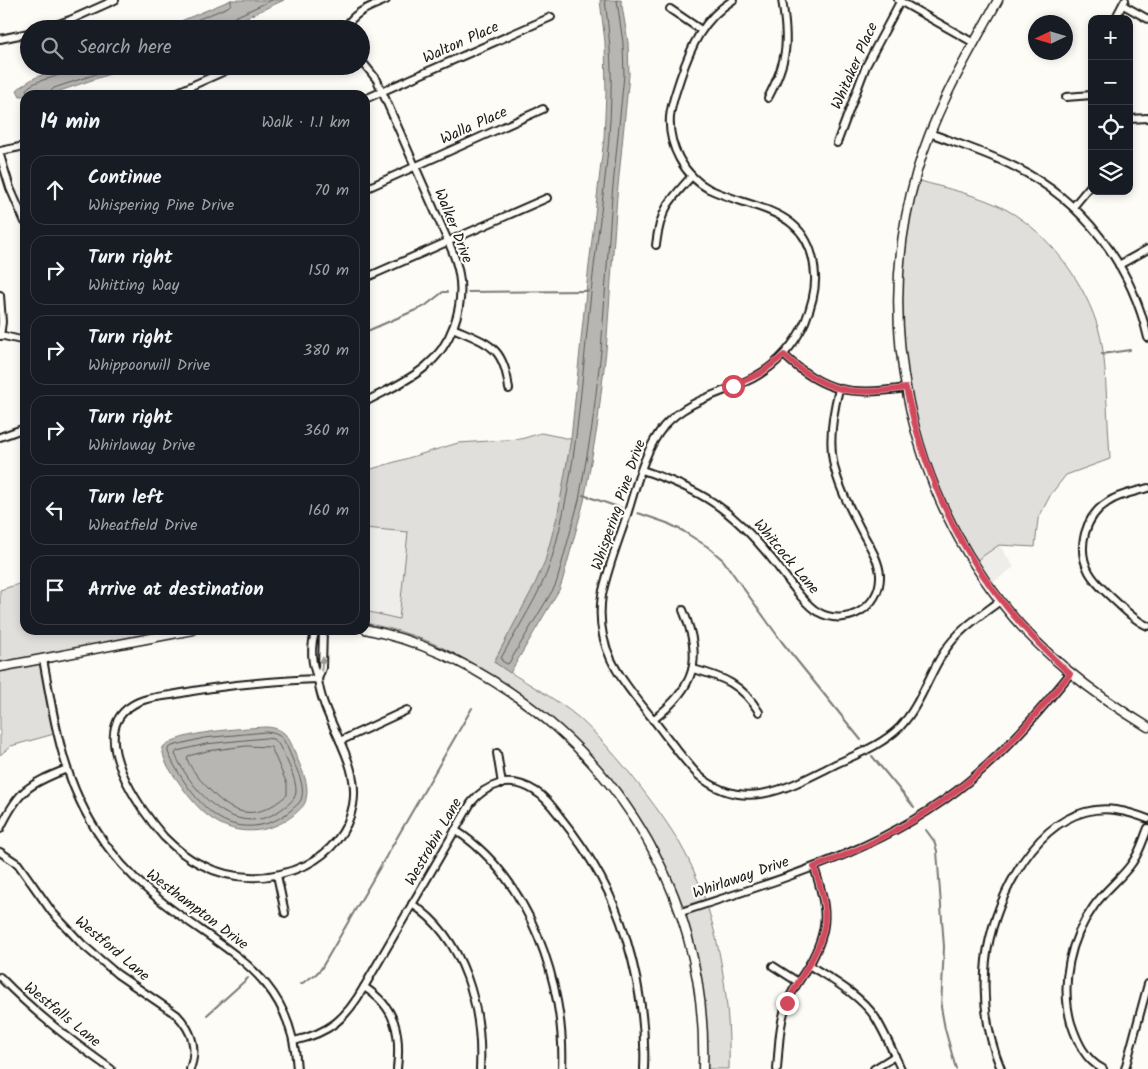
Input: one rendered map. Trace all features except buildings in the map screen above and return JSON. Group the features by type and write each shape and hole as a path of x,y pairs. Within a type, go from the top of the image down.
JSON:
{"street":[{"path":"70,20 115,0"},
{"path":"350,20 356,14 386,0"},
{"name":"Whispering Pine Drive","path":"733,0 718,11 701,30 687,60 673,99 670,134 674,148 692,176 711,189 780,215 797,230 808,245 815,269 814,295 800,333 784,355 753,378 697,401 677,414 664,426 654,441 642,470 604,587 601,603 600,622 603,640 614,668 688,764 709,784 723,790 749,795 766,794 781,790 876,745 894,732 914,709 940,659 955,637 1000,602"},
{"path":"768,98 780,74 786,47 786,27 782,0"},
{"path":"900,0 974,43"},
{"name":"Whitaker Place","path":"837,143 866,66 900,0"},
{"path":"998,0 944,98 930,133 913,186 901,257 899,325 906,388 922,451 940,499 966,550 1000,602 1029,634 1070,674 1104,699 1148,727"},
{"path":"1117,15 1124,2 1148,19"},
{"path":"670,9 701,30"},
{"name":"Walton Place","path":"370,97 550,17"},
{"path":"0,39 20,35"},
{"name":"Walker Drive","path":"370,70 382,91 455,257 460,280 459,305 453,328 442,347 428,365 370,399"},
{"path":"182,90 216,75"},
{"path":"1066,97 1088,95"},
{"name":"Walla Place","path":"370,187 543,109"},
{"path":"1133,119 1148,118"},
{"path":"930,133 1014,166 1051,189 1073,207 1099,236 1119,265 1138,302 1148,338"},
{"path":"20,147 0,153 9,184 20,210"},
{"path":"656,245 659,227 666,206 692,176"},
{"path":"1073,207 1088,189"},
{"path":"370,276 546,198"},
{"path":"1119,265 1148,249"},
{"path":"0,295 2,322 0,335 20,340"},
{"path":"453,328 483,341 497,352 504,364 509,389"},
{"path":"784,355 814,378 840,389 871,392 906,388"},
{"name":"Whitcock Lane","path":"642,470 688,487 727,511 751,533 815,610 834,618 856,614 867,607 873,600 879,586 880,576 875,558 841,489 833,464 831,428 840,389"},
{"path":"0,437 20,429"},
{"path":"1148,488 1118,496 1101,507 1088,527 1083,548 1087,568 1095,582 1130,614 1148,626"},
{"path":"653,720 679,696 693,669 693,636 683,610"},
{"path":"370,630 414,643 460,662 525,702 559,730 594,764 631,812 658,859 681,912 690,942 699,987 703,1034 703,1069"},
{"path":"0,667 167,635"},
{"path":"315,635 312,662 318,679 324,704 350,767 354,782 353,805 347,823 335,843 322,856 300,867 277,875 251,878 225,874 201,865 174,847 143,810 128,784 116,754 114,731 123,713 132,705 143,701 228,685 318,679"},
{"path":"318,679 322,668 323,635"},
{"name":"Westhampton Drive","path":"43,659 66,769 91,822 119,861 139,882 166,906 225,946 252,968 271,990 278,1001 294,1041 297,1069"},
{"path":"693,669 720,676 733,684 744,692 759,712"},
{"name":"Whirlaway Drive","path":"681,912 814,867 852,852 881,839 922,816 958,790 1009,744 1070,674"},
{"path":"340,742 407,710"},
{"path":"497,753 502,784 515,783 524,786 537,792 545,799 581,844 606,886 623,927 637,978 644,1031 644,1069"},
{"path":"0,829 12,806 23,791 37,782 66,769"},
{"name":"Westrobin Lane","path":"294,1041 317,1034 335,1024 348,1012 364,988 468,807 476,797 490,788 502,784"},
{"path":"1001,1069 987,1023 985,996 986,959 998,913 1020,867 1044,836 1062,822 1076,815 1096,810 1113,809 1148,819"},
{"path":"1103,1069 1093,1062 1082,1050 1073,1027 1067,1000 1069,965 1076,940 1085,919 1098,900 1133,862 1148,828"},
{"path":"455,830 471,841 500,872 523,905 539,938 550,969 559,1006 562,1069"},
{"name":"Westford Lane","path":"0,852 18,864 52,912 82,944 117,974 177,1015 192,1036 193,1059 190,1069"},
{"path":"777,1069 783,1016 787,1003 818,947 825,923 825,902 814,867"},
{"path":"277,875 285,913"},
{"path":"412,904 438,926 454,951 466,977 478,1018 480,1069"},
{"path":"773,966 798,982"},
{"path":"808,966 844,988 865,1005 879,1025 901,1069"},
{"name":"Westfalls Lane","path":"0,977 35,1012 111,1069"},
{"path":"1126,1069 1148,984"},
{"path":"364,988 384,1002 394,1020 398,1048 397,1069"},
{"path":"874,1069 895,1056"}],"shaded area":[{"path":"917,180 975,196 997,205 1023,220 1038,232 1052,246 1076,278 1093,313 1099,331 1105,366 1110,459 1066,475 1051,494 1038,519 1035,547 999,545 977,560 958,527 929,459 911,389 905,353 903,316 905,253"},
{"path":"541,433 571,439 558,517 545,563 528,601 494,662 559,703 586,724 628,771 679,842 703,894 719,952 727,1011 729,1069 707,1069 705,1012 697,957 682,905 660,855 633,809 600,766 560,726 515,691 475,665 417,637 370,624 370,612 399,619 408,532 370,528 370,469 458,443 521,439"},
{"path":"370,528 408,532 399,619 370,612"},
{"path":"999,545 1014,567 992,583 977,560"},
{"path":"20,584 20,635 143,635 0,664 0,590"},
{"path":"40,664 54,734 11,746 0,755 0,672"}],"water":[{"path":"231,0 284,0 241,20 183,20"},
{"path":"600,0 621,0 628,42 629,75 617,196 606,351 597,428 584,501 562,582 510,673 494,662 545,561 558,513 571,439 604,138 606,93 605,42"},
{"path":"42,75 107,75 63,90 20,90 20,96 17,90"},
{"path":"266,727 278,729 289,739 306,782 307,793 305,801 295,814 277,825 247,831 227,827 206,814 190,798 167,765 163,747 171,742 196,734"}],"waterway":[{"path":"468,292 588,291"},
{"path":"370,330 425,306 443,292 447,292"},
{"path":"1102,354 1130,350"},
{"path":"583,495 621,508"},
{"path":"638,513 683,531 708,547 723,560 782,642 861,740"},
{"path":"301,984 321,969 472,708"},
{"path":"872,756 914,807"},
{"path":"926,830 934,841 937,851 944,947 941,1007 956,1069"},
{"path":"207,1015 248,978"}],"route":[{"path":"733,386 753,378 784,355 794,364 826,385 847,391 881,392 906,388 917,436 927,467 946,513 959,538 1000,602 1029,634 1070,674 1000,754 958,790 922,816 870,845 814,867 825,902 824,929 818,947 787,1003"}]}
